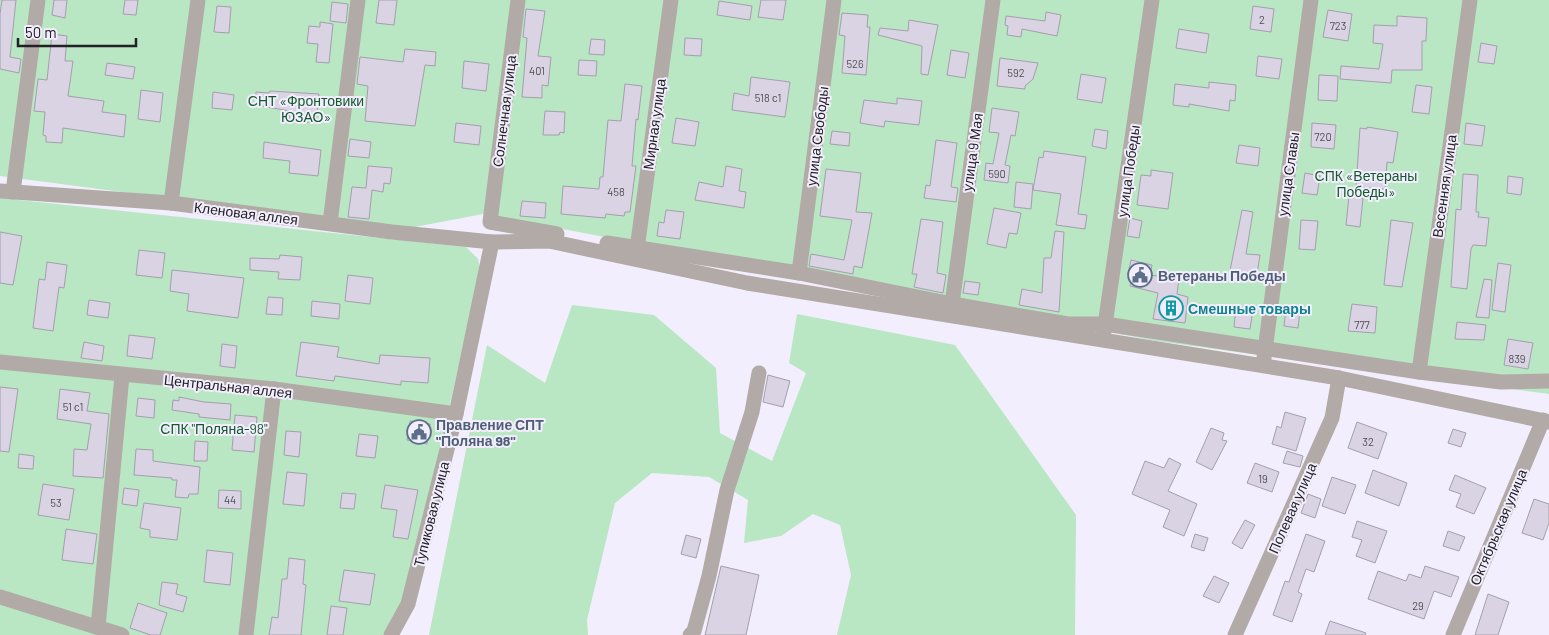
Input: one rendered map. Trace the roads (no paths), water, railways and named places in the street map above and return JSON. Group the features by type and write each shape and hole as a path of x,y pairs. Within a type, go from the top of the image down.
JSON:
{"street":[{"path":"6,191 38,0"},
{"path":"171,204 198,0"},
{"path":"330,223 358,0"},
{"name":"Солнечная улица","path":"518,0 490,222 637,249"},
{"name":"Мирная улица","path":"637,249 671,0"},
{"name":"улица Свободы","path":"799,273 834,0"},
{"name":"улица 9 Мая","path":"952,304 993,0"},
{"name":"улица Победы","path":"1102,341 1152,0"},
{"name":"улица Славы","path":"1262,366 1311,0"},
{"name":"Весенняя улица","path":"1419,372 1470,0"},
{"name":"Кленовая аллея","path":"6,191 171,204 392,232 492,242 549,241 747,283 1340,378 1546,421"},
{"name":"Тупиковая улица","path":"391,635 408,604 456,414 492,242"},
{"path":"637,249 799,273 952,304 1068,324 1105,324 1419,372 1501,382 1549,381"},
{"name":"Центральная аллея","path":"0,362 122,376 274,389 456,414"},
{"path":"690,635 694,631 709,576 727,490 752,412 758,373"},
{"path":"98,627 122,376"},
{"name":"Полевая улица","path":"1235,635 1332,418 1340,378"},
{"path":"246,635 274,389"},
{"name":"Октябрьская улица","path":"1453,635 1546,421"},
{"path":"0,597 122,635"}],"place":[{"name":"Ветераны Победы","path":"1140,275"},
{"name":"Смешные товары","path":"1171,308"},
{"name":"Правление СПТ \"Поляна 98\"","path":"419,432"}],"park label":[{"name":"СНТ «Фронтовики ЮЗАО»","path":"306,108"},
{"name":"СПК «Ветераны Победы»","path":"1366,184"},
{"name":"СПК \"Поляна-98\"","path":"214,428"}]}
